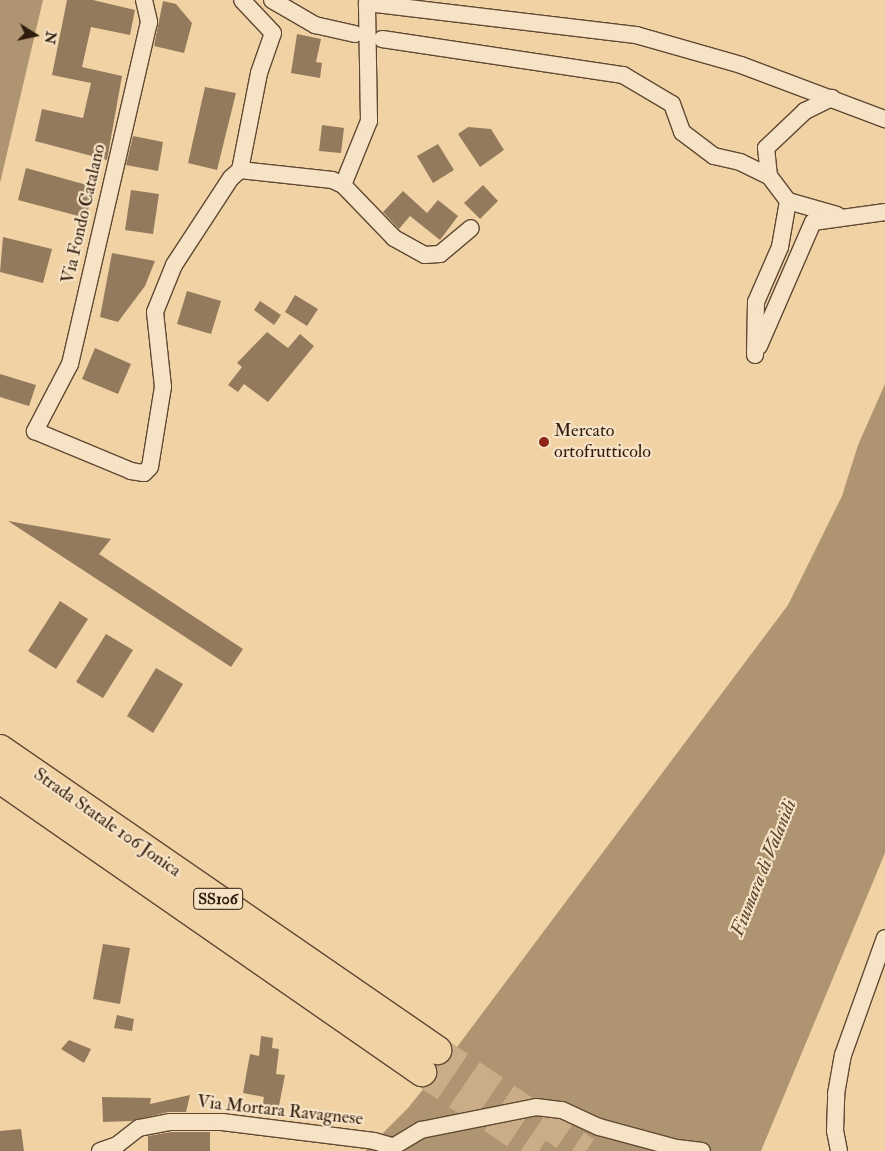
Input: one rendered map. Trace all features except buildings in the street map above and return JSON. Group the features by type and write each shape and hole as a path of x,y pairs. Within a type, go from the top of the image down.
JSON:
{"highway":[{"name":"Strada Statale 106 Jonica","path":"0,749 437,1050"},
{"name":"Strada Statale 106 Jonica","path":"0,779 422,1072"}],"street":[{"name":"Via Fondo Catalano","path":"144,0 149,22 70,364 35,431 131,471 144,472 150,467 162,387 155,312 174,265 231,178 240,170"},
{"path":"242,0 273,33 259,73 240,170 332,180 343,185 394,238 425,255 440,254 472,228"},
{"path":"272,0 315,24 355,34"},
{"path":"343,185 369,121 367,3 636,36 741,65 885,119"},
{"path":"382,39 623,75 672,104 682,132 714,156 740,162 769,176 788,201 841,216"},
{"path":"769,176 766,148 805,111 832,98"},
{"path":"788,201 780,247 756,302 755,355 813,222 841,216 885,212"},
{"path":"839,1151 835,1131 836,1094 843,1055 885,938"},
{"path":"384,1146 421,1130 536,1107 562,1110 599,1127 677,1148 702,1151"},
{"name":"Via Mortara Ravagnese","path":"100,1151 117,1144 139,1128 170,1122 222,1122 384,1146"}],"water":[{"path":"0,0 43,0 0,183"},
{"name":"Fiumara di Valanidi","path":"885,384 885,853 761,1151 365,1151 408,1108 457,1047 788,605 842,496 858,445"}],"tunnel":[{"path":"437,1050 586,1151"},
{"path":"422,1072 539,1151"}],"place":[{"name":"Mercato ortofrutticolo","path":"544,442"}]}
